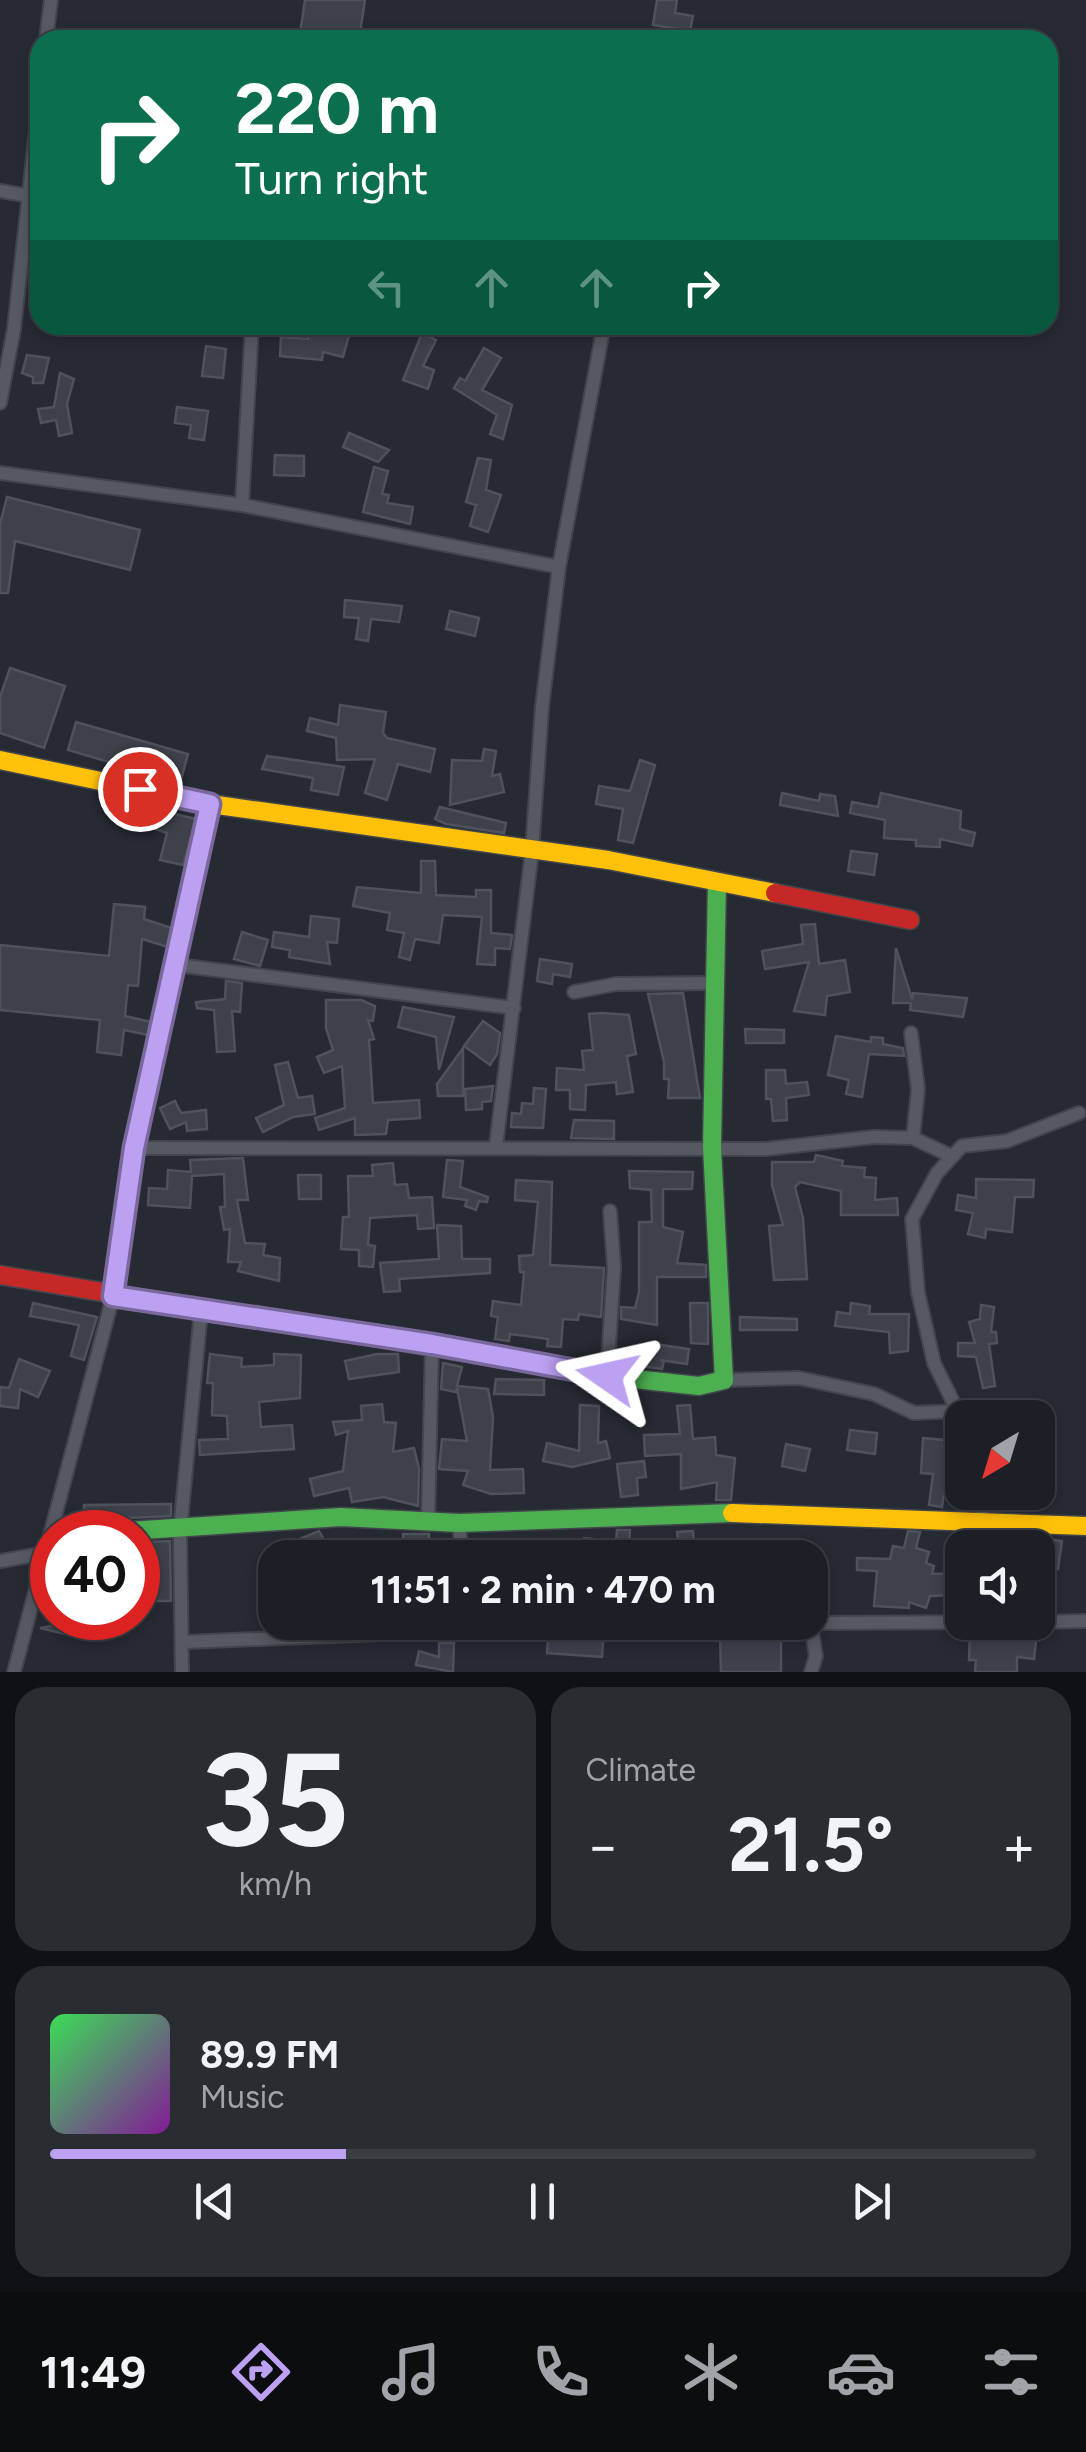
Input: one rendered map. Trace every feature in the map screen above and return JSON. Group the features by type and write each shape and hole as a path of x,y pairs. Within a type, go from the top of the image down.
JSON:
{"street":[{"path":"47,30 50,0"},
{"path":"0,403 30,179"},
{"path":"0,191 28,196"},
{"path":"242,505 251,335"},
{"path":"496,1146 532,851 542,707 559,567 602,335"},
{"path":"0,473 242,505 559,567"},
{"path":"0,760 210,804 532,851 910,920"},
{"path":"58,1510 113,1296 134,1148 210,804"},
{"path":"716,882 712,1146 724,1380"},
{"path":"177,965 514,1008"},
{"path":"574,992 616,984 714,983"},
{"path":"911,1033 918,1089 913,1138"},
{"path":"952,1400 934,1363 918,1292 912,1219 949,1155 962,1146 1007,1141 1079,1113"},
{"path":"134,1148 766,1148 874,1137 913,1138 949,1155"},
{"path":"607,1376 614,1267 610,1212"},
{"path":"0,1274 201,1311 432,1344 607,1376 700,1386 724,1380 799,1378 874,1394 914,1413 945,1415"},
{"path":"182,1672 185,1642 180,1531 201,1311"},
{"path":"428,1520 432,1344"},
{"path":"980,1520 982,1510"},
{"path":"160,1531 341,1517 459,1523 753,1512 1086,1526"},
{"path":"459,1523 460,1540"},
{"path":"0,1561 30,1556"},
{"path":"14,1672 30,1612"},
{"path":"1055,1622 1086,1621"},
{"path":"828,1626 945,1623"},
{"path":"185,1642 258,1638"},
{"path":"810,1672 816,1656 813,1640"}],"building":[{"path":"305,0 365,0 360,30 300,30"},
{"path":"657,0 677,0 675,13 693,16 690,30 653,25"},
{"path":"308,335 349,335 343,357 323,352 322,360 280,356 281,337 308,339"},
{"path":"421,335 436,340 423,366 434,370 428,389 403,380"},
{"path":"206,346 226,349 223,378 202,376"},
{"path":"484,348 501,358 482,390 512,405 503,439 490,434 497,415 454,388 460,378 465,381"},
{"path":"27,355 49,358 43,383 33,383 33,377 22,373"},
{"path":"60,373 74,379 67,404 72,433 59,436 56,420 41,423 38,409 54,407"},
{"path":"177,407 208,411 204,440 189,438 191,425 175,423"},
{"path":"349,433 389,450 378,462 343,447"},
{"path":"275,455 304,456 304,476 274,475"},
{"path":"478,458 491,460 486,490 501,495 488,532 470,526 476,505 466,502"},
{"path":"374,467 388,471 382,494 389,495 387,503 413,507 410,524 363,512"},
{"path":"7,497 140,530 130,570 15,541 8,593 0,593 0,524"},
{"path":"345,600 402,606 399,622 371,619 368,641 356,639 359,618 344,617"},
{"path":"450,611 479,618 475,636 446,629"},
{"path":"10,668 65,686 44,748 0,733 0,697"},
{"path":"340,705 386,712 383,733 387,738 435,749 430,772 398,764 387,800 365,793 375,759 337,760 336,738 307,731 310,718 338,725"},
{"path":"76,722 188,754 180,783 68,750"},
{"path":"484,749 496,751 492,776 500,774 504,792 450,805 452,760 482,761"},
{"path":"267,756 344,767 338,795 311,790 313,778 262,769"},
{"path":"640,760 655,765 633,843 618,840 623,809 596,804 599,786 630,791"},
{"path":"782,793 819,801 820,794 835,796 838,816 780,805"},
{"path":"881,793 961,811 960,829 975,833 972,846 940,839 940,847 916,846 916,840 884,838 885,820 850,813 852,802 878,807"},
{"path":"440,807 506,823 504,833 446,824 435,819"},
{"path":"166,812 196,819 183,865 160,860 167,833 146,826 151,814 165,820"},
{"path":"851,851 877,854 874,875 848,871"},
{"path":"421,861 435,861 436,895 476,897 476,890 491,890 491,933 512,935 510,949 495,948 495,965 477,964 482,917 443,915 439,943 415,939 410,960 399,957 404,933 387,930 390,913 353,906 357,887 421,893"},
{"path":"114,904 145,907 144,919 172,928 168,947 142,939 138,986 128,985 125,1016 151,1022 148,1035 124,1030 121,1055 97,1052 100,1020 0,1010 0,945 109,956"},
{"path":"311,916 339,919 337,943 327,942 330,964 289,957 290,950 272,947 274,932 309,937"},
{"path":"815,924 819,964 845,960 850,992 827,996 825,1015 794,1011 809,962 765,969 762,951 803,944 801,925"},
{"path":"242,932 268,940 260,966 234,959"},
{"path":"896,948 912,999 913,993 967,998 963,1017 910,1010 911,1003 893,1003"},
{"path":"540,959 572,964 570,977 553,974 552,984 537,981"},
{"path":"226,981 242,983 240,1012 232,1011 235,1051 217,1052 214,1010 197,1008 196,1002 225,999"},
{"path":"683,993 700,1098 668,1098 669,1079 664,1079 664,1062 648,994"},
{"path":"326,1000 361,1000 375,1006 373,1021 368,1020 374,1039 369,1040 373,1103 419,1100 420,1118 388,1120 386,1134 355,1135 355,1118 319,1130 315,1118 345,1108 342,1066 324,1073 317,1057 333,1050 326,1028"},
{"path":"403,1007 454,1017 439,1070 436,1037 398,1027"},
{"path":"589,1014 629,1015 636,1054 627,1056 633,1092 617,1094 616,1082 586,1085 585,1110 570,1109 570,1090 556,1090 557,1068 584,1070 582,1051 593,1050"},
{"path":"483,1021 500,1033 497,1054 490,1065 464,1046"},
{"path":"745,1029 784,1030 784,1043 746,1043"},
{"path":"836,1036 871,1042 871,1037 883,1038 883,1044 903,1048 904,1056 869,1054 862,1097 846,1094 849,1080 828,1075"},
{"path":"463,1048 463,1096 438,1096 437,1084"},
{"path":"288,1062 298,1098 312,1096 315,1114 293,1117 263,1132 256,1118 284,1105 275,1065"},
{"path":"766,1070 785,1070 786,1084 807,1082 809,1095 786,1098 787,1120 773,1121 771,1099 766,1099"},
{"path":"493,1086 491,1101 482,1102 482,1109 466,1110 465,1089"},
{"path":"534,1088 546,1089 543,1128 511,1127 512,1113 521,1114 522,1103 533,1104"},
{"path":"175,1101 181,1113 206,1110 207,1129 187,1131 186,1122 170,1129 160,1108"},
{"path":"574,1120 614,1121 614,1139 571,1138"},
{"path":"816,1155 843,1161 842,1166 865,1168 864,1177 876,1178 875,1200 897,1198 898,1215 841,1215 841,1191 800,1182 795,1187 803,1218 807,1279 774,1280 769,1226 783,1225 772,1185 772,1162 814,1162"},
{"path":"243,1158 248,1200 237,1200 245,1243 265,1244 263,1255 280,1258 279,1281 238,1271 241,1262 228,1262 230,1229 224,1230 220,1207 225,1207 224,1174 192,1176 190,1208 148,1205 149,1188 167,1189 168,1170 191,1172 190,1160"},
{"path":"447,1160 463,1161 460,1187 488,1197 487,1202 479,1201 476,1210 465,1206 467,1200 443,1197"},
{"path":"393,1163 395,1185 407,1184 409,1198 432,1197 434,1228 418,1229 417,1215 370,1218 368,1245 375,1246 373,1267 359,1266 359,1250 341,1249 343,1217 349,1217 348,1176 373,1176 372,1165"},
{"path":"629,1171 693,1172 692,1189 663,1189 663,1227 683,1232 677,1263 706,1265 706,1277 657,1277 657,1325 621,1319 621,1307 635,1308 639,1292 639,1222 652,1222 651,1190 630,1188"},
{"path":"298,1175 321,1175 321,1199 299,1199"},
{"path":"976,1179 1034,1180 1033,1197 1015,1197 1012,1232 986,1229 985,1238 968,1234 973,1213 956,1210 958,1195 976,1198"},
{"path":"516,1180 552,1182 550,1265 604,1268 601,1317 579,1314 578,1320 563,1319 561,1347 547,1346 548,1339 510,1334 509,1341 495,1339 498,1317 491,1316 493,1301 521,1305 524,1272 520,1272 519,1256 533,1255 538,1202 515,1200"},
{"path":"437,1225 461,1226 462,1259 490,1259 490,1273 399,1279 400,1291 384,1292 380,1263 439,1259"},
{"path":"33,1303 97,1317 84,1360 71,1356 79,1325 30,1316"},
{"path":"690,1303 708,1303 708,1344 691,1343"},
{"path":"851,1303 870,1306 869,1314 909,1314 908,1351 890,1353 889,1332 835,1326 837,1312 850,1314"},
{"path":"981,1305 994,1307 991,1332 996,1332 997,1343 989,1344 995,1386 983,1388 976,1357 958,1356 958,1343 975,1343 969,1322 980,1319"},
{"path":"740,1317 797,1319 797,1330 740,1330"},
{"path":"648,1343 689,1349 687,1364 660,1360 664,1361 662,1369 621,1363 625,1351 646,1356"},
{"path":"210,1354 242,1358 241,1367 274,1365 274,1354 301,1355 300,1398 259,1402 261,1427 292,1425 294,1449 200,1455 199,1440 228,1439 227,1416 212,1415 213,1383 207,1383"},
{"path":"398,1354 399,1372 349,1379 345,1361"},
{"path":"19,1359 50,1371 38,1397 20,1389 18,1408 0,1406 0,1387 9,1388"},
{"path":"443,1363 462,1367 457,1386 488,1389 493,1417 490,1470 523,1469 524,1493 491,1494 463,1485 468,1471 439,1469 442,1439 467,1441 457,1388 456,1392 441,1389"},
{"path":"496,1379 544,1380 544,1395 494,1394"},
{"path":"382,1404 384,1422 396,1423 393,1452 414,1448 419,1469 418,1506 383,1497 352,1502 349,1488 314,1496 310,1479 343,1471 348,1431 336,1435 333,1422 362,1420 361,1406"},
{"path":"580,1405 599,1406 598,1443 606,1441 610,1458 572,1467 543,1461 547,1443 579,1451"},
{"path":"690,1405 693,1439 715,1437 716,1455 735,1458 731,1500 716,1500 717,1482 681,1489 681,1454 645,1456 644,1435 680,1434 677,1406"},
{"path":"850,1430 877,1433 875,1454 847,1450"},
{"path":"923,1438 944,1440 942,1507 929,1505 933,1474 921,1473"},
{"path":"786,1444 810,1449 805,1471 782,1466"},
{"path":"644,1461 646,1477 637,1478 638,1495 621,1497 617,1464"},
{"path":"171,1504 171,1516 160,1517 160,1510 84,1510 84,1505"},
{"path":"617,1530 630,1530 629,1540 616,1540"},
{"path":"319,1531 324,1540 297,1540"},
{"path":"693,1531 694,1540 678,1540 677,1532"},
{"path":"908,1531 920,1532 916,1548 929,1552 926,1563 934,1566 932,1574 945,1574 945,1595 930,1596 926,1608 909,1602 909,1608 874,1606 877,1571 857,1570 857,1558 890,1559 893,1546 904,1548"},
{"path":"403,1534 429,1534 429,1540 403,1540"},
{"path":"1055,1540 1062,1541 1058,1569 1055,1569"},
{"path":"160,1541 170,1541 171,1601 160,1601"},
{"path":"548,1640 603,1641 602,1657 547,1653"},
{"path":"720,1640 781,1640 781,1672 721,1672"},
{"path":"970,1640 1036,1640 1034,1659 1017,1657 1017,1672 975,1672 976,1660 969,1660"},
{"path":"439,1643 454,1643 453,1672 416,1665 419,1651 439,1657"}],"traffic: fast":[{"path":"336,1331 607,1376 699,1386 724,1380 712,1147 717,882"},
{"path":"160,1529 341,1517 459,1523 732,1513"}],"traffic: slow":[{"path":"0,760 210,804 608,860 775,893"},
{"path":"732,1513 1086,1526"}],"traffic: jam":[{"path":"775,893 910,920"},
{"path":"0,1275 336,1331"}],"route":[{"path":"140,789 210,804 134,1148 113,1296 432,1344 607,1376"}]}
